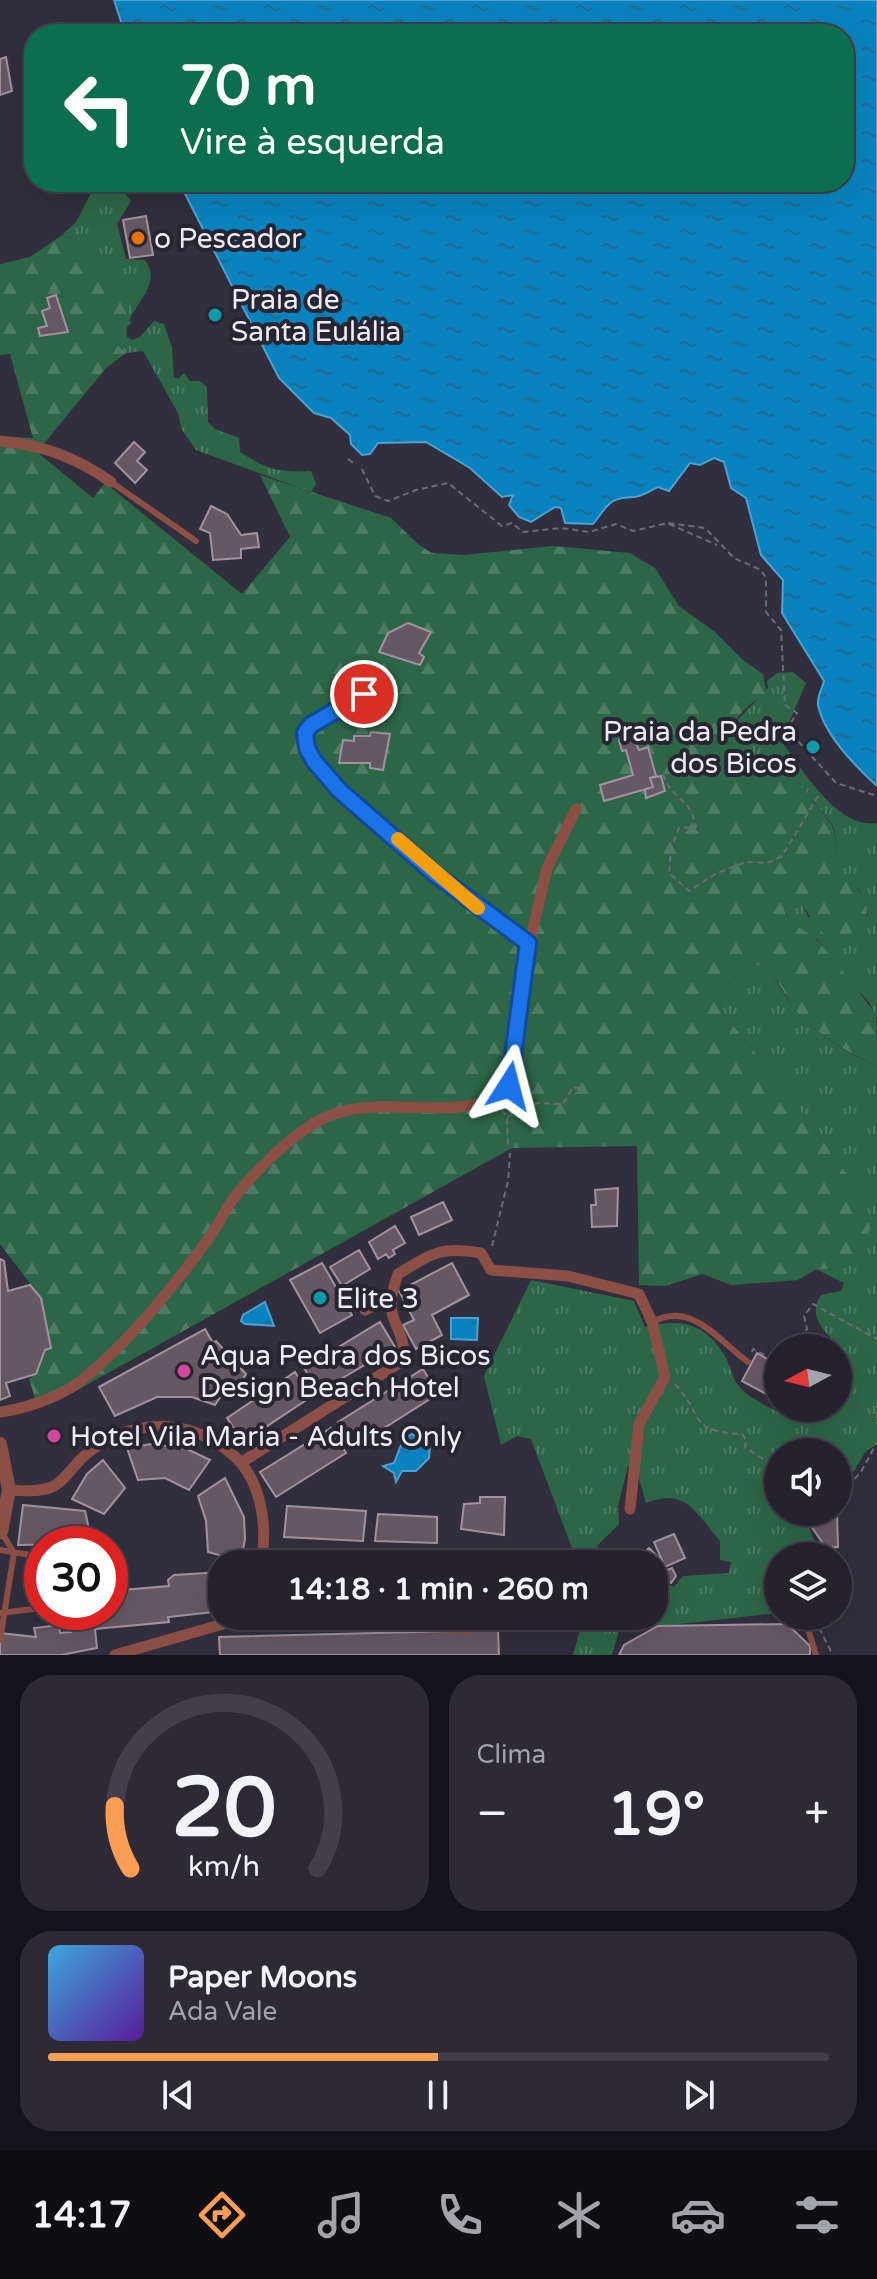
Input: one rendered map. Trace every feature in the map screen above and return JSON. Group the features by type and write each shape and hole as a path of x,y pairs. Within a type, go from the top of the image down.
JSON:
{"street":[{"path":"0,441 31,444 59,453 111,482"},
{"path":"364,694 311,725 305,733 307,748 314,761 339,790 435,874 528,943"},
{"path":"0,1412 54,1395 77,1384 96,1367 176,1281 247,1184 298,1135 321,1119 352,1109 473,1105 495,1099 509,1086 514,1070 519,989 528,943 538,920 547,868 576,809"},
{"path":"242,1462 399,1363 405,1355 404,1344 392,1323 389,1299 398,1274 447,1248 481,1253 491,1270 568,1276 639,1294 652,1322 665,1377 639,1424 630,1509"},
{"path":"365,1310 389,1299"},
{"path":"4,1484 55,1486 107,1438 148,1425 197,1431 242,1462 261,1504 262,1550"},
{"path":"0,1444 4,1484 0,1534"},
{"path":"115,1655 208,1629"}],"lane":[{"path":"111,482 196,541"},
{"path":"652,1322 661,1317 689,1317 703,1323 748,1362"},
{"path":"0,1534 14,1553 0,1640"},
{"path":"0,1550 24,1554"},
{"path":"2,1613 24,1610"},
{"path":"808,1630 816,1655"}],"path":[{"path":"348,459 356,465"},
{"path":"362,469 375,496 388,501 416,490 448,483 502,526 512,523 523,532 561,528 589,532 616,524 633,531 668,523 705,528 720,547"},
{"path":"668,523 761,570 766,578 766,612 781,630 785,705 797,713 787,729 836,783 877,796"},
{"path":"663,774 667,788 692,807 696,827 679,828 671,849 669,873 689,891 717,873 746,862 767,863 782,856 820,793"},
{"path":"507,1117 537,1103 563,1104 573,1087 579,1088"},
{"path":"495,1099 507,1117 508,1147"},
{"path":"481,1253 492,1246 508,1181 510,1153"},
{"path":"804,1334 807,1329 804,1316 813,1304 877,1339"},
{"path":"748,1362 753,1349 764,1355"},
{"path":"678,1386 696,1420 716,1433 742,1434 746,1440 745,1447 764,1460"},
{"path":"877,1402 877,1424"},
{"path":"852,1481 861,1472 877,1442"},
{"path":"820,1630 833,1655"}],"green space":[{"path":"92,192 123,192 131,201 117,224 126,259 145,260 150,270 147,290 131,317 127,337 132,340 140,337 154,321 164,324 172,348 174,377 178,379 184,373 190,381 200,381 207,387 208,422 215,429 239,438 240,452 258,462 273,469 311,471 316,484 311,492 196,450 182,430 178,413 143,351 126,353 108,336 83,242 62,235 76,222"},
{"path":"62,235 83,242 125,300 131,324 108,336 126,353 106,368 37,452 93,498 105,483 242,594 290,537 260,475 391,518 432,553 464,555 553,546 630,553 655,568 679,606 715,632 743,660 763,674 767,695 753,702 737,718 728,733 728,742 743,755 792,777 834,829 838,866 864,899 865,922 858,923 847,939 838,939 824,934 801,903 787,902 784,909 793,923 819,942 876,1016 877,1066 845,1050 816,1030 793,1007 771,974 758,965 743,970 730,981 723,995 721,1011 777,1078 866,1201 870,1227 864,1251 837,1270 816,1269 798,1280 731,1285 703,1274 665,1286 639,1285 637,1146 512,1148 74,1392 37,1405 29,1379 51,1347 41,1298 0,1244 0,436 33,438 10,354 0,355 0,264 30,257"},
{"path":"793,672 806,683 781,741 810,781 834,807 848,817 877,823 877,1018 869,1002 841,973 818,940 790,922 784,909 787,902 801,902 808,917 858,923 868,915 859,891 837,864 833,826 788,774 749,759 732,749 728,741 727,731 768,688 767,681 777,673"},
{"path":"758,965 773,976 798,1013 818,1032 853,1055 877,1066 877,1444 866,1451 852,1474 852,1438 764,1438 764,1526 809,1526 815,1542 764,1542 764,1615 668,1625 668,1585 674,1587 683,1576 729,1573 731,1562 720,1560 720,1541 696,1512 680,1500 671,1498 646,1503 635,1464 628,1466 618,1506 619,1524 597,1546 599,1550 573,1550 531,1439 517,1436 501,1445 484,1376 531,1280 634,1301 645,1327 670,1323 700,1330 725,1356 742,1390 764,1404 764,1422 852,1422 852,1334 827,1334 816,1312 821,1295 841,1291 844,1283 816,1269 838,1270 866,1202 777,1078 721,1011 723,995 730,981"},
{"path":"580,1630 628,1630 619,1631 612,1655 573,1655"}],"water":[{"path":"114,0 877,0 877,786 834,739 821,716 818,705 824,681 782,613 783,580 761,555 746,498 731,488 724,462 714,458 700,465 690,463 669,491 658,487 640,496 614,501 593,524 565,523 561,508 555,507 531,522 519,517 509,505 513,495 502,497 470,468 426,442 378,443 370,454 362,455 351,444 350,435 331,418 314,413 279,378 184,192 854,192 854,24 122,24"},
{"path":"265,1302 274,1326 241,1321 243,1315"},
{"path":"451,1318 478,1318 477,1340 451,1339"},
{"path":"412,1434 430,1446 429,1458 416,1471 402,1471 396,1482 394,1473 383,1466 394,1463 403,1440"}],"building":[{"path":"6,57 12,91 0,95 0,59"},
{"path":"146,216 153,255 130,258 123,220"},
{"path":"56,295 68,332 40,336 38,328 47,326 42,311 50,308 47,298"},
{"path":"134,442 145,452 137,461 147,470 135,483 115,463"},
{"path":"211,506 227,514 241,535 257,533 259,547 241,549 241,558 213,560 210,533 200,529"},
{"path":"408,623 431,632 419,653 424,657 420,665 379,652 388,633"},
{"path":"371,732 390,734 383,770 370,768 370,763 339,763 343,740 354,741 354,736 370,736"},
{"path":"631,732 639,750 648,747 656,776 650,778 653,787 604,801 600,785 633,775 626,750 622,751 619,740"},
{"path":"661,776 665,791 646,798 645,789 653,787 650,778"},
{"path":"618,1188 617,1226 592,1227 591,1205 596,1205 595,1190"},
{"path":"443,1202 452,1220 419,1235 411,1217"},
{"path":"395,1226 405,1243 393,1250 395,1254 389,1258 386,1254 378,1259 369,1242"},
{"path":"359,1250 370,1269 342,1286 330,1267"},
{"path":"0,1259 4,1261 8,1291 30,1285 41,1298 51,1348 45,1350 36,1374 6,1383 10,1396 0,1400"},
{"name":"Elite 3","path":"322,1263 352,1315 320,1333 290,1280"},
{"path":"452,1263 469,1295 432,1315 442,1335 416,1349 403,1325 414,1320 399,1291"},
{"path":"380,1322 395,1347 319,1392 304,1368"},
{"name":"Aqua Pedra dos Bicos Design Beach Hotel","path":"205,1329 213,1343 216,1341 246,1374 232,1399 223,1393 215,1405 192,1397 157,1397 115,1416 99,1387"},
{"path":"757,1353 764,1357 764,1393 742,1381"},
{"path":"423,1369 438,1394 354,1447 338,1422"},
{"path":"295,1372 311,1397 243,1442 227,1418"},
{"path":"331,1428 346,1453 276,1497 260,1472"},
{"path":"151,1444 187,1449 210,1460 189,1490 165,1478 138,1480 127,1448"},
{"path":"103,1460 125,1488 104,1514 72,1499 87,1474"},
{"path":"225,1478 244,1517 243,1550 208,1552 206,1521 198,1496"},
{"path":"480,1497 505,1497 504,1535 461,1529 464,1504 480,1503"},
{"path":"23,1505 85,1511 88,1526 24,1526 24,1545 18,1545"},
{"path":"287,1506 366,1511 363,1541 284,1537"},
{"path":"378,1514 437,1517 437,1543 375,1541"},
{"path":"811,1526 837,1526 838,1542 822,1542"},
{"path":"674,1534 685,1558 668,1566 668,1550 658,1550 654,1542"},
{"path":"672,1568 676,1576 671,1583 668,1582 668,1570"},
{"path":"208,1573 208,1613 168,1617 169,1622 128,1626 128,1589 169,1586 168,1580 174,1575"},
{"path":"764,1624 764,1630 793,1630 810,1646 810,1655 619,1655 624,1645 651,1630 668,1630 668,1626"},
{"path":"34,1630 95,1630 97,1648 61,1655 0,1655 0,1633 36,1637"},
{"path":"498,1630 499,1655 220,1655 219,1637"}],"slow traffic":[{"path":"398,839 478,908"}],"place":[{"name":"o Pescador","path":"138,238"},
{"name":"Praia de Santa Eulália","path":"215,315"},
{"name":"Praia da Pedra dos Bicos","path":"813,747"},
{"name":"Elite 3","path":"320,1298"},
{"name":"Aqua Pedra dos Bicos Design Beach Hotel","path":"184,1371"},
{"name":"Hotel Vila Maria - Adults Only","path":"54,1436"}],"route":[{"path":"364,694 311,725 305,733 307,748 339,790 389,830 435,874 528,943 519,989 514,1070 509,1086"}]}
